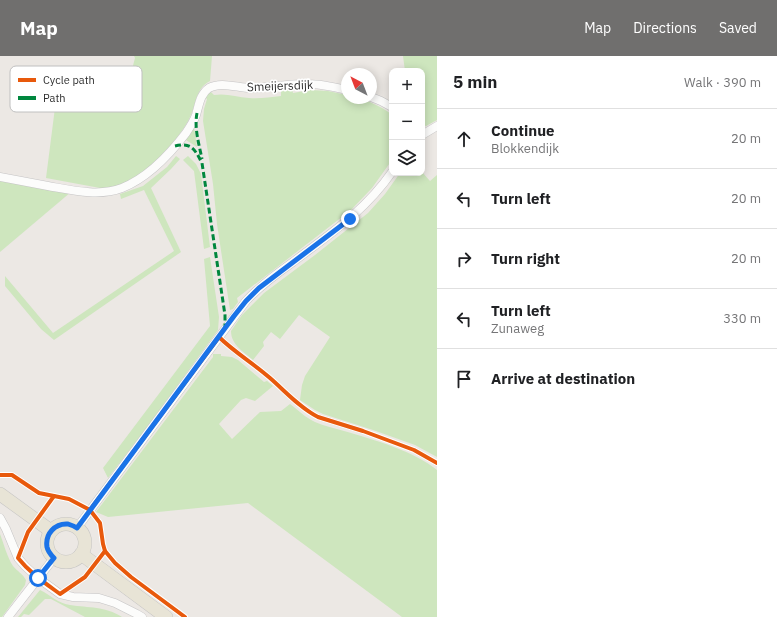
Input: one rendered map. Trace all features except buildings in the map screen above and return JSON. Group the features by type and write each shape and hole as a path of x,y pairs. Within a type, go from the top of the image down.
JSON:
{"main road":[{"path":"0,494 51,531"},
{"path":"70,524 77,528 84,539 85,546 81,554 74,560 67,562 54,558 47,547 47,538 51,531 60,525 70,524"},
{"path":"81,554 166,617"}],"street":[{"name":"Smeijersdijk","path":"0,177 77,191 90,192 122,188 150,172 181,139 189,128 201,97 212,87 226,85 258,88 306,84 341,89"},
{"path":"377,100 389,105"},
{"path":"425,133 437,126"},
{"path":"77,528 246,301 262,285 353,216 378,190 389,176"},
{"path":"0,518 18,558 38,578 60,594 73,597 99,598 115,602 142,617"},
{"path":"8,617 54,558"}],"green space":[{"path":"134,56 212,56 210,81 205,84 199,92 190,117 180,134 136,179 130,179 127,184 119,188 100,188 46,178 54,112 142,112 142,66 133,66 135,58"},
{"path":"403,56 437,56 437,120 426,126 425,68 405,68"},
{"path":"292,89 293,93 311,90 328,91 341,94 341,104 374,104 381,107 389,113 389,164 372,188 351,210 237,298 238,302 233,309 230,310 203,121 207,99 205,97 211,92 214,95 265,98 281,96 281,90"},
{"path":"194,127 197,147 186,140"},
{"path":"176,156 180,159 151,188 181,252 54,340 41,329 5,286 5,276 53,333 174,251 144,190 121,199 120,194 143,186 167,167"},
{"path":"188,156 196,164 201,174 210,247 204,249 194,171 183,160"},
{"path":"425,175 430,181 437,175 437,457 415,445 323,414 300,400 305,376 330,337 299,315 280,339 271,332 263,342 264,346 253,360 236,344 233,340 231,331 242,315 264,293 368,213 385,194 398,176"},
{"path":"0,180 71,192 0,252"},
{"path":"210,257 219,317 218,330 108,478 103,468 210,326 204,259"},
{"path":"213,354 221,354 221,356 232,357 238,360 264,382 267,381 273,386 255,401 246,398 241,400 219,424 232,439 260,412 281,411 290,404 315,422 406,452 418,457 437,470 437,617 402,617 248,503 108,517 96,512 213,357"},
{"path":"0,534 7,555 13,566 26,580 25,585 2,617 0,617"},
{"path":"40,590 65,604 103,609 116,613 122,617 85,617 51,599 45,599 29,615 24,614 21,617 18,617"}],"marked path":[{"path":"197,113 196,130 202,159"},
{"path":"175,146 189,146 195,151 202,163 225,315 225,329"}],"cycle path":[{"path":"90,510 219,337 311,413 318,417 363,431 414,450 437,463"},
{"path":"0,475 12,475 39,493 69,499 90,510 100,523 105,551 115,563 131,577 185,617"},
{"path":"54,496 28,532 18,558 38,578 60,594 85,577 105,551"}],"route":[{"path":"38,578 54,558 47,547 47,538 51,531 60,525 70,524 77,528 246,301 262,285 350,219"}]}
